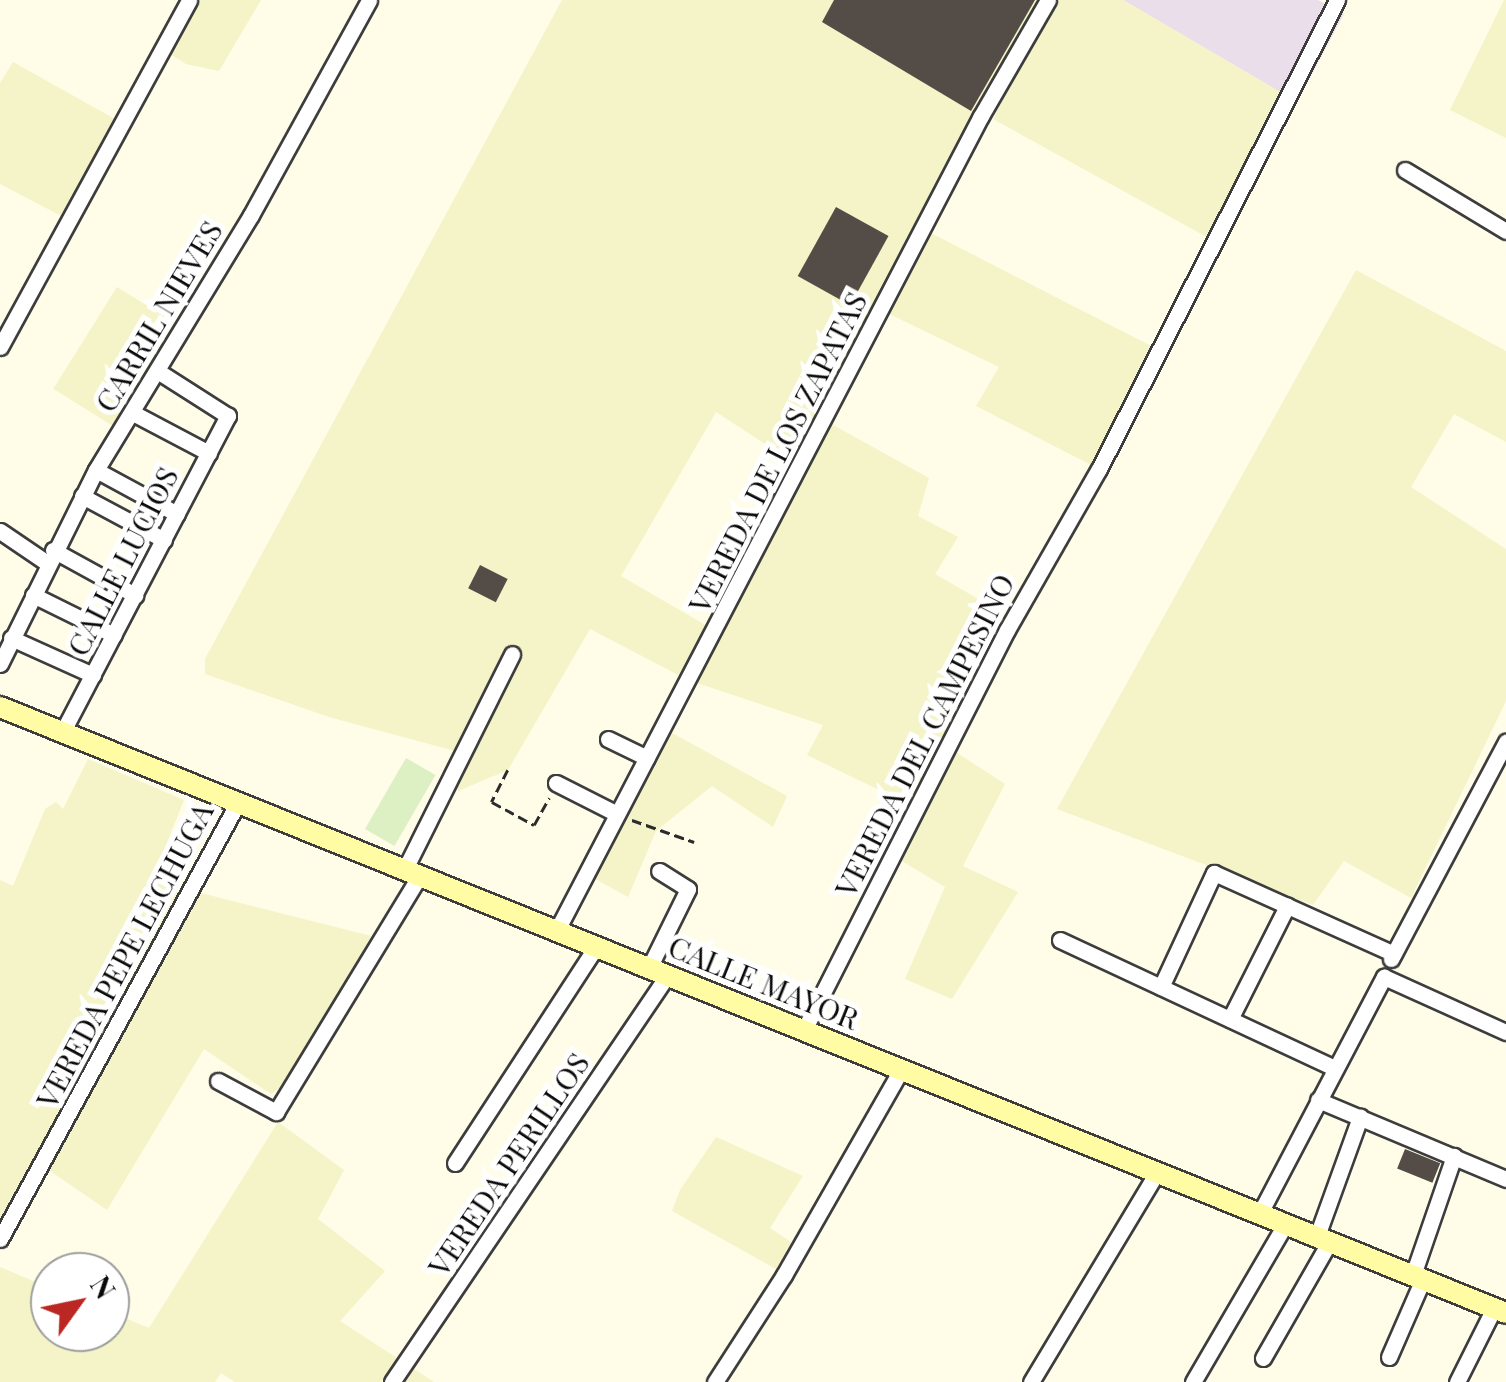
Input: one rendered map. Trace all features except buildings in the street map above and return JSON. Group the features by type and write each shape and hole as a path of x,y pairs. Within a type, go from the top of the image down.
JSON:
{"main road":[{"name":"CALLE MAYOR","path":"0,706 1503,1310"}],"street":[{"path":"0,347 188,0"},
{"name":"CARRIL NIEVES","path":"0,664 96,470 159,372 369,0"},
{"name":"VEREDA DE LOS ZAPATAS","path":"557,930 981,116 1048,0"},
{"name":"VEREDA DEL CAMPESINO","path":"804,1030 1006,630 1099,469 1338,0"},
{"path":"1404,170 1506,231"},
{"name":"CALLE LUCIOS","path":"63,731 228,416 159,372"},
{"path":"133,413 209,452"},
{"path":"96,470 177,514"},
{"path":"82,496 164,540"},
{"path":"0,532 135,595"},
{"path":"33,595 114,635"},
{"path":"11,638 94,675"},
{"path":"218,1081 276,1112 412,872 512,654"},
{"path":"608,740 647,758"},
{"path":"1260,1213 1506,742"},
{"path":"556,783 616,814"},
{"name":"VEREDA PEPE LECHUGA","path":"0,1239 238,802"},
{"name":"VEREDA PERILLOS","path":"392,1382 659,972 688,888 659,871"},
{"path":"1160,987 1214,873 1394,954"},
{"path":"1230,1019 1287,906"},
{"path":"1060,940 1334,1068"},
{"path":"455,1163 596,946"},
{"path":"1384,977 1506,1032"},
{"path":"715,1382 784,1274 902,1070"},
{"path":"1318,1100 1506,1179"},
{"path":"1263,1358 1324,1239 1360,1117"},
{"path":"1389,1357 1454,1156"},
{"path":"1031,1382 1157,1172"},
{"path":"1193,1382 1286,1223"},
{"path":"1458,1382 1503,1310"}],"path":[{"path":"508,770 492,802 534,825 556,783"},
{"path":"616,814 694,842"}],"shaded area":[{"path":"1123,0 1318,0 1344,14 1297,102"}],"green space":[{"path":"189,0 261,0 219,71 186,64 162,49"},
{"path":"562,0 1038,0 790,460 716,412 621,576 714,630 824,420 929,478 918,516 958,537 935,574 1013,619 948,747 1005,784 963,866 1018,892 952,999 905,979 945,887 892,855 916,808 807,755 823,725 688,680 590,629 508,770 458,791 455,751 329,717 205,674 205,659"},
{"path":"1055,0 1123,0 1287,96 1214,241 993,119"},
{"path":"1506,0 1506,138 1450,110"},
{"path":"13,62 122,123 69,220 0,184 0,83"},
{"path":"923,229 1159,350 1099,469 976,406 999,367 881,310"},
{"path":"1356,270 1506,351 1506,442 1454,414 1411,487 1506,549 1506,701 1411,898 1344,861 1313,905 1057,809"},
{"path":"117,287 177,325 114,426 53,389"},
{"path":"663,728 787,796 773,827 712,786 656,831 628,897 590,876"},
{"path":"406,758 435,775 394,846 365,829"},
{"path":"88,759 184,800 152,880 190,897 0,1239 0,880 13,886 45,809 56,802 63,809"},
{"path":"201,893 371,936 295,1077 271,1094 204,1049 107,1210 43,1166"},
{"path":"278,1122 344,1170 318,1219 385,1271 340,1321 434,1382 384,1382 389,1370 381,1382 235,1382 221,1373 215,1382 0,1382 0,1267 30,1280 30,1352 130,1352 130,1320 149,1328"},
{"path":"716,1137 803,1176 770,1228 791,1242 776,1269 672,1211 680,1190"}]}
